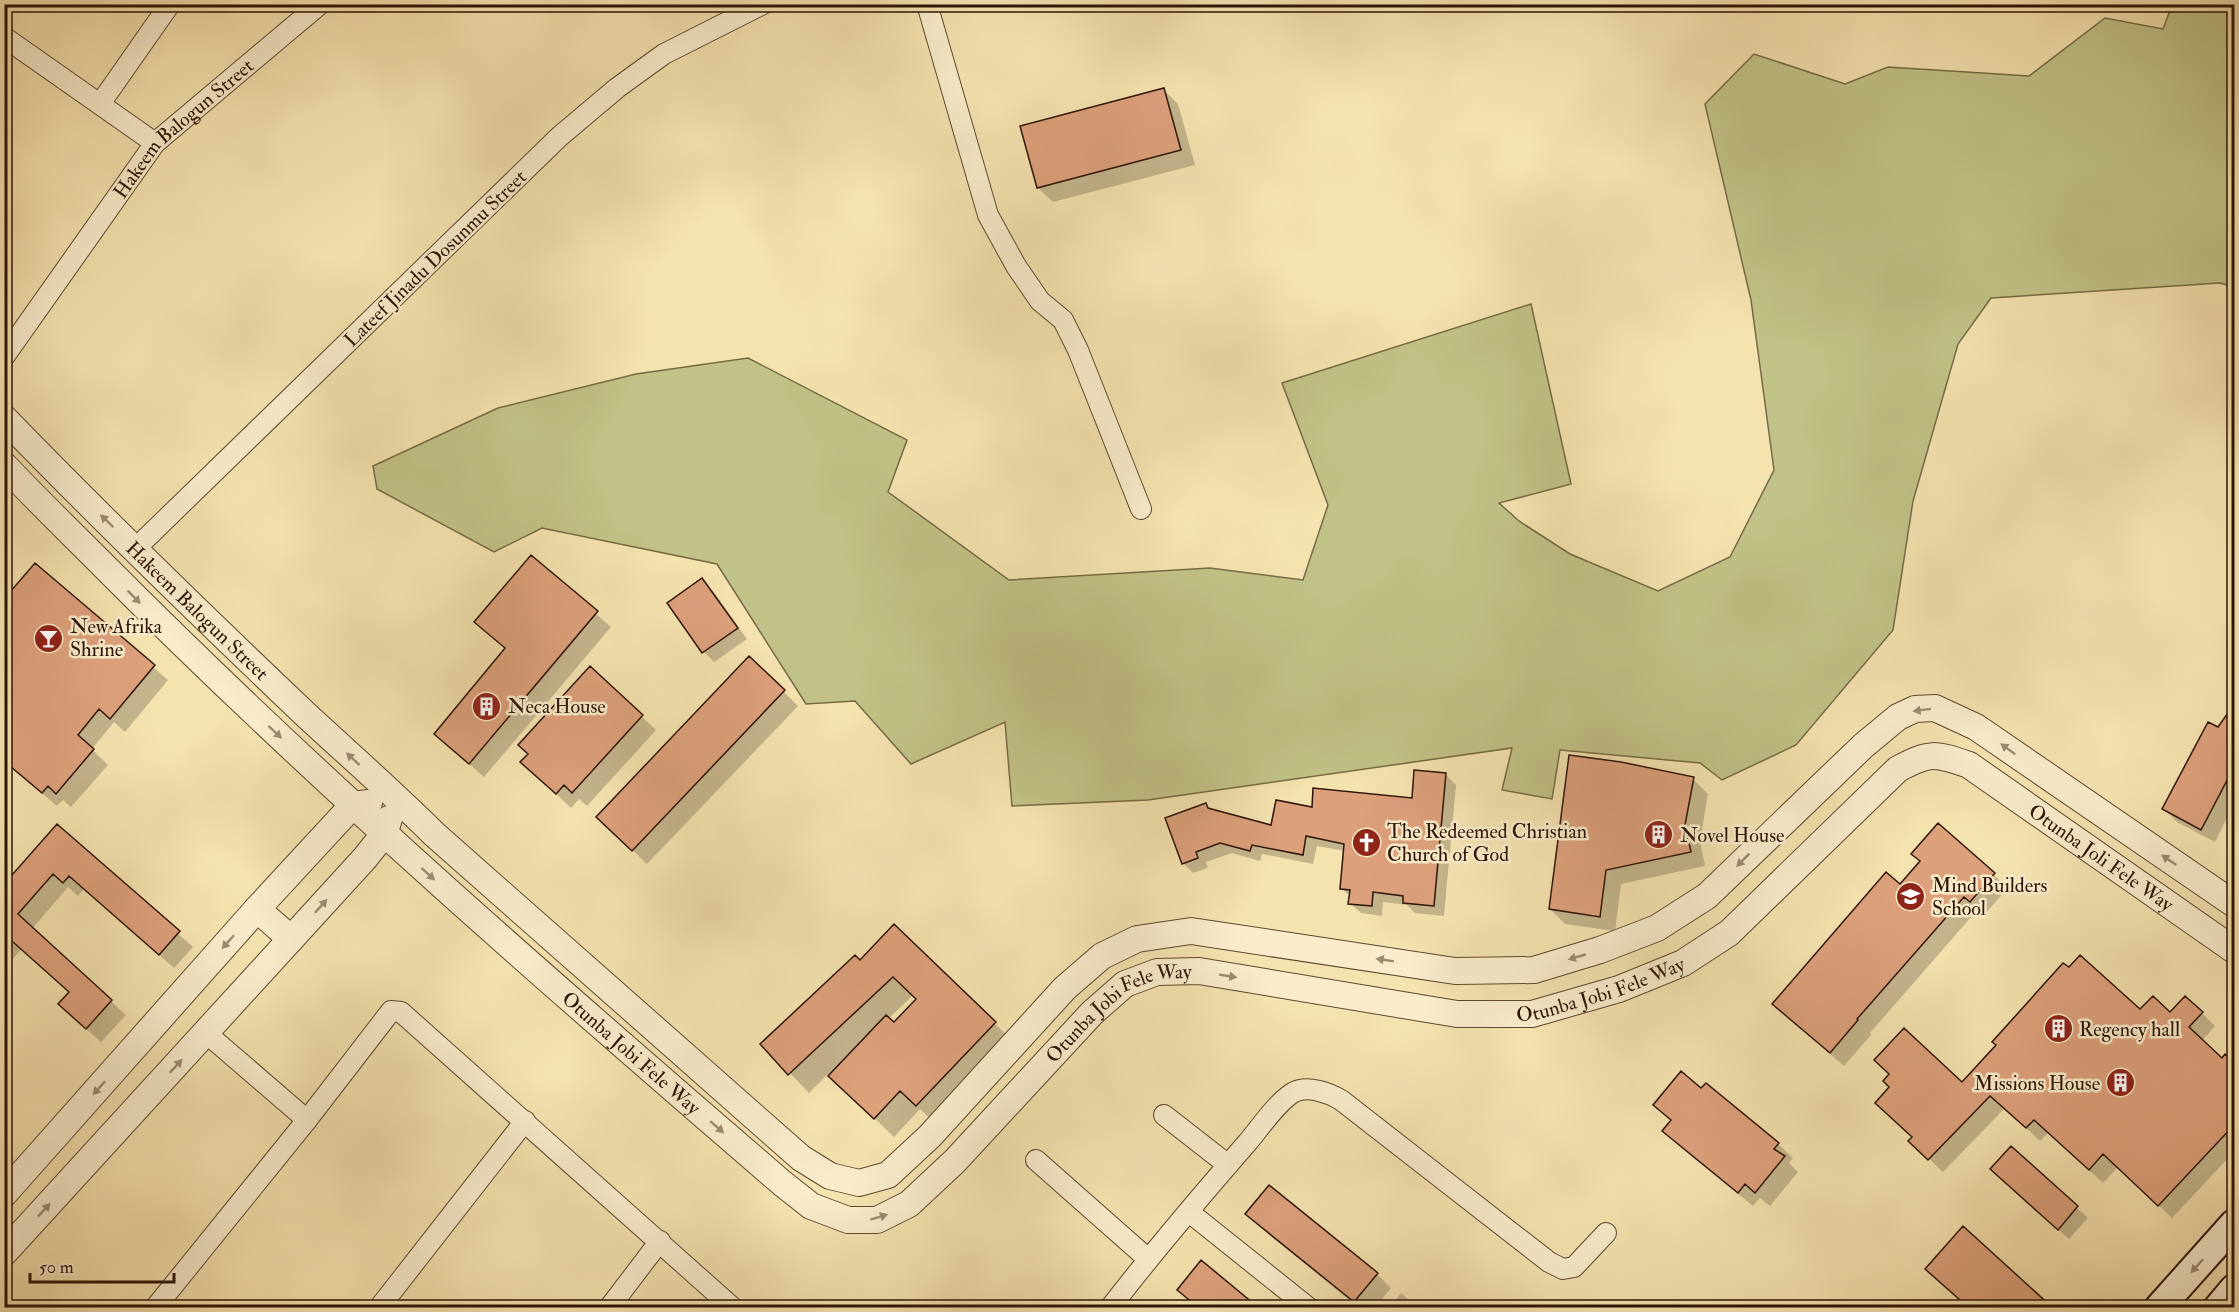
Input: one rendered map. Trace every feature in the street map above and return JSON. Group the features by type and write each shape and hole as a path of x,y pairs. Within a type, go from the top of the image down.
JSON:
{"main road":[{"path":"2159,1308 2235,1224"},
{"path":"2218,1308 2235,1289"}],"street":[{"path":"100,104 170,4"},
{"name":"Hakeem Balogun Street","path":"4,357 155,143 320,4"},
{"name":"Lateef Jinadu Dosunmu Street","path":"135,549 559,137 617,88 664,54 763,4"},
{"path":"927,4 987,215 1016,266 1040,301 1062,320 1078,350 1141,508"},
{"path":"4,37 155,143"},
{"name":"Hakeem Balogun Street","path":"4,418 219,633 396,798"},
{"name":"Hakeem Balogun Street","path":"6,471 179,642 384,834"},
{"name":"Otunba Jobi Fele Way","path":"396,798 801,1158 830,1176 859,1182 888,1175 930,1136 1065,988 1102,956 1137,939 1191,931 1455,971 1534,970 1600,950 1657,928 1707,896 1855,753 1898,717 1915,709 1935,708 1976,727"},
{"name":"Otunba Joli Fele Way","path":"1976,727 2235,904"},
{"name":"Otunba Jobi Fele Way","path":"384,834 454,898 811,1206 848,1220 877,1220 909,1204 955,1161 1092,1013 1125,984 1157,972 1199,971 1457,1014 1532,1014 1619,989 1683,963 1729,933 1898,769 1922,757 1941,755 1969,765"},
{"name":"Otunba Joli Fele Way","path":"1969,765 2235,950"},
{"path":"4,1194 257,909 352,806 396,798 384,834 206,1033 4,1253"},
{"path":"2188,918 2207,885"},
{"path":"257,909 291,939"},
{"path":"155,1308 307,1120 391,1011 401,1012 733,1308"},
{"path":"206,1033 307,1120"},
{"path":"1015,1045 1041,1068"},
{"path":"1110,1308 1148,1259 1228,1165 1295,1091 1322,1091 1341,1100 1549,1262 1563,1269 1574,1267 1606,1233"},
{"path":"1164,1115 1228,1165"},
{"path":"379,1308 525,1121"},
{"path":"1036,1160 1148,1259"},
{"path":"1189,1212 1309,1308"},
{"path":"609,1308 660,1242"}],"green space":[{"path":"2172,5 2234,5 2234,22 2231,26 2234,32 2234,287 2220,283 1991,298 1958,344 1913,501 1893,630 1796,745 1722,780 1700,763 1560,750 1552,799 1502,790 1512,748 1148,800 1012,806 1005,722 911,764 855,701 806,704 717,564 542,528 494,552 377,489 373,466 498,408 636,374 748,358 907,440 888,492 1009,580 1210,568 1303,580 1328,505 1282,383 1531,304 1571,484 1499,503 1519,521 1570,554 1658,591 1730,557 1774,470 1751,300 1705,104 1754,54 1845,84 1888,67 2029,76 2105,18 2163,29"}],"building":[{"path":"1164,88 1181,150 1037,188 1020,126"},
{"path":"531,555 598,611 469,764 434,734 505,648 474,622"},
{"path":"35,563 155,665 110,719 99,709 78,735 94,749 56,794 48,786 42,793 4,761 4,599"},
{"path":"702,578 738,628 702,653 667,603"},
{"path":"749,656 785,690 632,851 596,817"},
{"path":"590,666 643,715 572,793 564,785 556,794 520,762 528,754 518,745"},
{"path":"2235,703 2235,765 2201,830 2162,809 2208,722 2218,727"},
{"path":"1569,755 1621,762 1694,777 1685,825 1691,852 1606,870 1600,917 1549,909"},
{"path":"1414,770 1446,773 1434,906 1403,903 1403,896 1373,892 1372,906 1348,904 1350,890 1340,889 1344,844 1306,836 1303,855 1252,845 1250,851 1220,843 1196,852 1198,858 1182,864 1165,818 1206,803 1208,808 1271,825 1276,800 1312,807 1313,788 1412,798"},
{"path":"1938,823 1995,873 1970,902 1964,897 1830,1053 1772,1004 1886,872 1900,884 1920,861 1911,854"},
{"path":"57,824 180,931 159,955 69,876 63,883 53,874 18,914 112,1000 86,1029 58,1004 69,992 4,934 4,884"},
{"path":"894,924 996,1022 916,1106 900,1091 874,1119 828,1076 886,1015 894,1022 916,999 893,977 788,1075 760,1044 855,955 860,960"},
{"path":"2080,955 2140,1009 2153,996 2170,1012 2185,996 2203,1012 2189,1027 2222,1058 2225,1054 2235,1063 2235,1124 2158,1206 2103,1154 2089,1170 2034,1120 2026,1128 1990,1096 1928,1160 1908,1141 1912,1137 1875,1103 1889,1087 1883,1081 1889,1074 1874,1060 1904,1028 1962,1082 1996,1045 1992,1042 2063,963 2069,967"},
{"path":"1681,1071 1701,1088 1706,1083 1779,1143 1774,1149 1785,1156 1755,1193 1745,1184 1738,1193 1662,1131 1671,1120 1653,1105"},
{"path":"2011,1146 2078,1206 2058,1230 1990,1169"},
{"path":"1269,1185 1378,1273 1354,1302 1245,1214"},
{"path":"1963,1226 2053,1308 1969,1308 1925,1269"},
{"path":"1201,1260 1259,1308 1199,1308 1177,1290"}],"place":[{"name":"New Afrika Shrine","path":"49,638"},
{"name":"Neca House","path":"487,706"},
{"name":"Novel House","path":"1659,835"},
{"name":"The Redeemed Christian Church of God","path":"1366,842"},
{"name":"Mind Builders School","path":"1911,896"},
{"name":"Regency hall","path":"2058,1029"},
{"name":"Missions House","path":"2121,1083"}]}
